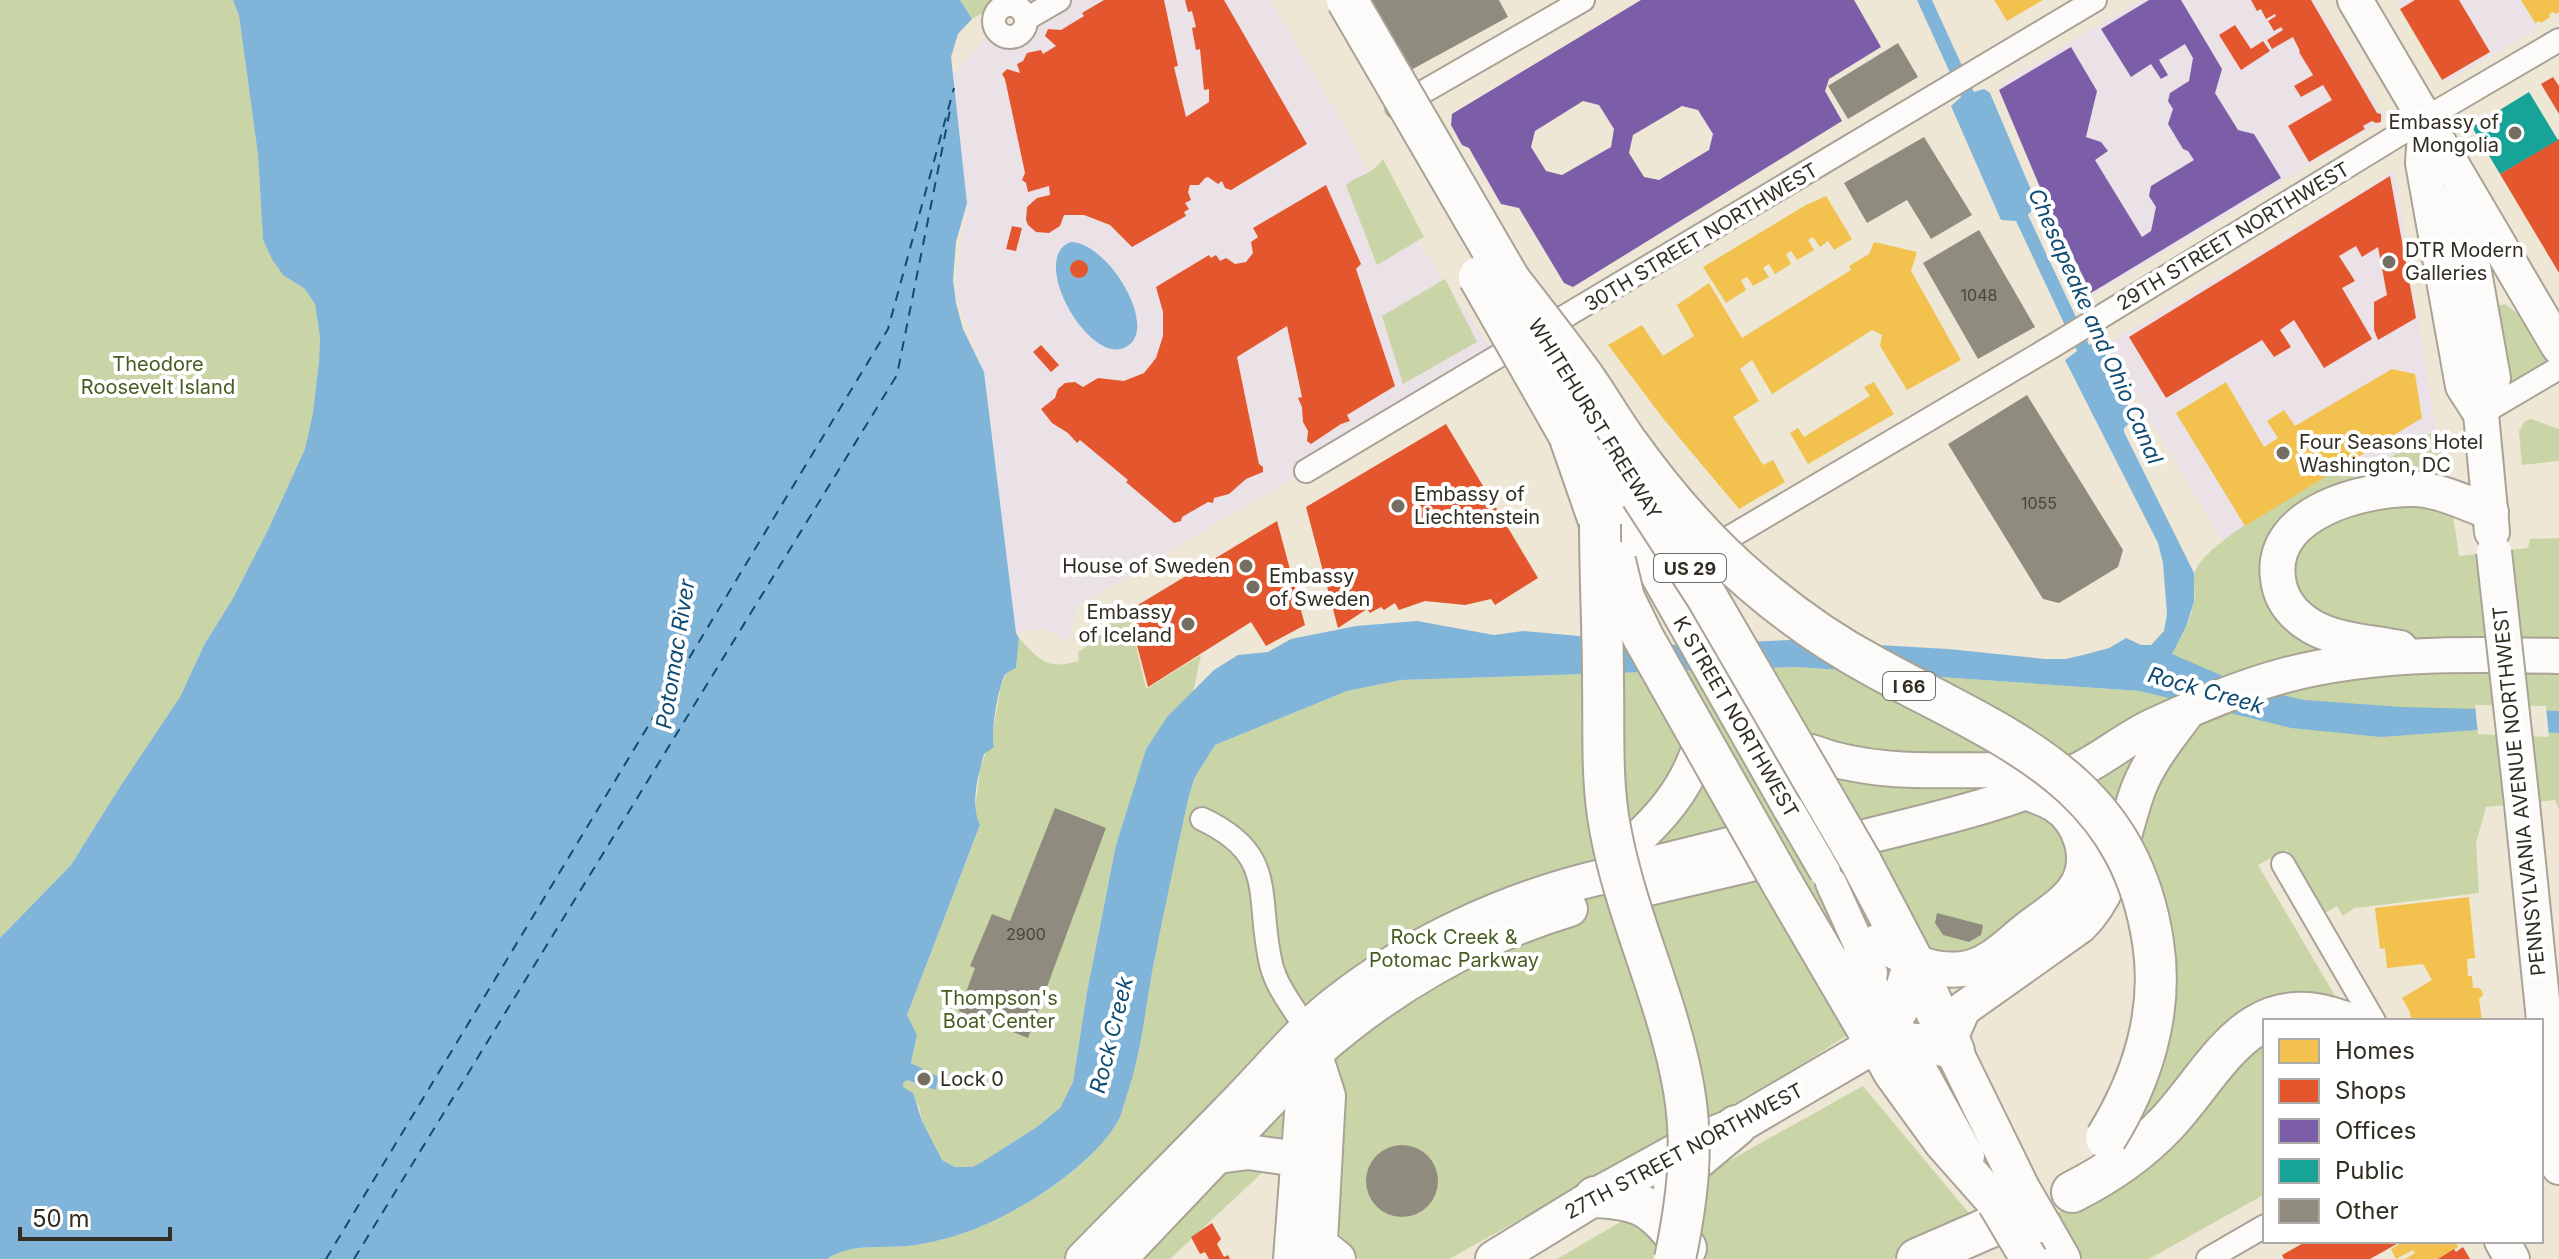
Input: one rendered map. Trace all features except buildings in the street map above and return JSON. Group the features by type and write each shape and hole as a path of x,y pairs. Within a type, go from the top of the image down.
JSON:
{"highway":[{"name":"WHITEHURST FREEWAY","path":"1318,0 1569,435 1600,524 1612,549 1624,598 1757,863 1899,1011 1954,1051"},
{"name":"WHITEHURST FREEWAY","path":"1347,0 1604,439 1707,597 1846,854 1899,1011"},
{"name":"I 66","path":"1509,279 1643,462 1696,526 1748,579 1796,618 1842,649 2047,762 2082,794 2113,832 2132,867 2146,906 2156,975 2153,1018 2142,1063 2128,1100 2106,1138 2068,1187 2114,1169 2150,1141 2230,1045 2263,1020"},
{"path":"1600,524 1604,769 1609,827 1676,1052 1687,1115 1688,1185 1683,1255"},
{"path":"1869,948 1874,1006 1899,1011 1924,1042 1954,1051"},
{"name":"US 29","path":"1899,1011 1892,1073 1962,1132 2021,1188 2062,1259"},
{"name":"27TH STREET NORTHWEST","path":"1494,1259 1595,1197 1693,1143 1736,1126 1899,1011"},
{"name":"I 66","path":"2266,1019 2288,1013 2315,1013 2335,1019"},
{"name":"US 29","path":"1954,1051 1962,1132 2007,1209 2029,1259"},
{"path":"1683,1255 1673,1200 1677,1178 1736,1126"},
{"path":"1595,1197 1639,1202 1660,1217 1683,1255"},
{"path":"1917,1259 2007,1209"}],"main road":[{"name":"K STREET NORTHWEST","path":"1333,0 1565,400 1658,579 1789,810 1846,854 1869,948"},
{"path":"2355,0 2559,347"},
{"name":"PENNSYLVANIA AVENUE NORTHWEST","path":"2426,118 2423,163 2463,386 2481,414"},
{"name":"PENNSYLVANIA AVENUE NORTHWEST","path":"2456,172 2493,378 2481,414 2559,1167"},
{"path":"2451,319 2505,290 2525,288"},
{"path":"2440,656 2335,635 2305,622 2294,613 2282,594 2277,573 2281,549 2293,531 2321,509 2386,491 2419,489 2435,492 2491,512"},
{"path":"1846,854 1965,788 2021,781 2057,754 2135,734 2188,710 2305,670 2440,656 2559,656"},
{"path":"1954,1051 1952,1034 1963,1009 2080,926 2096,908 2108,886 2146,770 2188,710"},
{"path":"1811,752 1866,768 2021,781 2055,804 2078,830 2083,864 2076,886 2055,907 1983,962 1965,969 1942,969 1899,1011 1869,948"},
{"path":"1083,1259 1310,1042 1440,965 1528,924 1621,873 1677,795 1696,757"},
{"path":"1119,1259 1218,1156 1348,994 1419,950 1496,911 1571,884 1621,873 1757,863"},
{"path":"1291,1259 1310,1042"},
{"path":"1310,1042 1328,1096 1327,1254"},
{"path":"1218,1156 1248,1152 1298,1159"},
{"path":"1295,1198 1327,1254"}],"street":[{"path":"1026,19 1059,0"},
{"path":"1396,108 1583,0"},
{"name":"30TH STREET NORTHWEST","path":"1306,471 2095,0"},
{"name":"29TH STREET NORTHWEST","path":"1658,579 2053,346 2559,40"},
{"path":"2481,414 2559,368"},
{"path":"1202,819 1235,836 1254,863 1261,888 1271,964 1310,1042"},
{"path":"2283,864 2373,1019"},
{"path":"2208,1259 2263,1227"}],"shaded area":[{"path":"1059,0 1270,0 1362,161 1497,357 1079,605 1068,641 1041,628 1016,633 984,372 954,293 967,203 953,75 996,28 1026,19"},
{"path":"2139,0 2314,0 2386,119 2091,296 1998,86"},
{"path":"2396,0 2522,0 2539,27 2445,83"},
{"path":"2395,171 2436,430 2353,479 2345,465 2223,542 2105,345"}],"green space":[{"name":"Theodore Roosevelt Island","path":"0,0 233,0 239,16 258,155 263,240 283,275 305,289 315,304 320,336 313,412 305,449 232,600 204,645 180,697 71,865 0,938"},
{"path":"960,0 1005,0 972,19"},
{"path":"1383,159 1424,237 1377,265 1346,185 1374,169"},
{"path":"1445,279 1477,342 1403,384 1382,316"},
{"path":"2505,304 2522,317 2546,358 2543,364 2510,384 2502,380 2495,306"},
{"path":"2531,419 2559,429 2559,461 2522,465 2519,431 2525,421"},
{"name":"Rock Creek & Potomac Parkway","path":"2436,430 2459,556 2528,548 2530,539 2559,538 2559,810 2555,800 2486,807 2476,843 2479,893 2355,908 2343,916 2337,906 2325,913 2287,850 2258,865 2334,994 2332,1004 2311,1002 2289,1019 2263,1019 2263,1040 2105,1164 2125,1131 2148,875 1965,960 1796,1068 1604,1178 1449,1259 1359,1259 1280,1156 1170,1259 827,1259 837,1253 859,1248 925,1243 982,1226 1008,1214 1059,1182 1104,1141 1120,1116 1135,1066 1188,800 1194,779 1215,745 1347,691 1401,680 1797,667 2140,691 2166,660 2186,627 2194,602 2195,571 2204,558 2240,528 2345,465 2354,479"},
{"name":"Thompson's Boat Center","path":"1128,611 1146,689 1201,655 1193,693 1167,717 1146,749 1116,845 1073,1082 1060,1108 1037,1127 972,1167 955,1167 942,1160 922,1121 919,1106 903,1087 907,1080 934,1090 938,1077 911,1063 917,1035 907,1015 980,826 975,811 980,768 991,740 1001,686 1007,672 1016,668 1019,638 1045,662 1068,664 1079,661 1078,652 1087,646 1095,631"},
{"path":"2263,1040 2263,1195 2149,1259 2083,1259 2057,1213 2107,1187 2245,1053"},
{"path":"1863,1086 1978,1224 1892,1259 1702,1259 1698,1245 1698,1178"},
{"path":"1634,1214 1657,1238 1653,1259 1557,1259"}],"water":[{"path":"233,0 960,0 972,19 958,34 951,57 967,203 956,242 953,280 963,329 984,372 1019,638 1016,668 1005,675 997,700 994,747 984,754 977,781 975,799 980,825 907,1015 917,1035 911,1063 939,1077 935,1090 907,1080 903,1087 913,1093 922,1121 942,1160 955,1167 972,1167 982,1162 1037,1127 1060,1108 1073,1082 1116,845 1146,749 1167,717 1214,670 1238,655 1268,652 1291,639 1356,626 1417,621 1494,635 1523,631 1677,645 1790,640 1948,649 2045,659 2066,659 2087,654 2109,648 2126,638 2141,645 2151,645 2164,631 2167,614 2163,563 2158,543 2065,360 2077,351 2016,221 2001,220 1951,106 1961,97 1917,0 1932,0 1974,92 1984,89 1990,93 2037,204 2028,215 2089,345 2097,342 2102,346 2134,419 2124,428 2124,432 2194,573 2194,602 2172,654 2253,689 2304,700 2402,707 2559,711 2559,733 2476,730 2381,737 2291,728 2140,691 1797,667 1401,680 1347,691 1215,745 1194,779 1188,800 1139,1050 1119,1120 1104,1141 1076,1169 1025,1204 982,1226 925,1243 859,1248 837,1253 827,1259 0,1259 0,938 71,865 180,697 204,645 232,600 267,532 305,449 313,412 320,337 315,304 305,289 283,275 263,240 258,155 239,16"},
{"path":"1071,242 1086,246 1101,257 1126,290 1137,325 1134,339 1124,348 1109,348 1094,340 1068,306 1059,286 1056,267 1059,251"}],"pier":[{"path":"2475,705 2546,706 2549,737 2478,734"}],"ferry route":[{"path":"326,1259 888,329 954,88"},
{"path":"354,1259 897,375 951,105"}],"place":[{"name":"Embassy of Mongolia","path":"2515,133"},
{"name":"DTR Modern Galleries","path":"2389,262"},
{"name":"Four Seasons Hotel Washington, DC","path":"2283,453"},
{"name":"Embassy of Liechtenstein","path":"1398,506"},
{"name":"House of Sweden","path":"1246,566"},
{"name":"Embassy of Sweden","path":"1253,587"},
{"name":"Embassy of Iceland","path":"1188,624"},
{"name":"Lock 0","path":"924,1079"}],"water label":[{"name":"Chesapeake and Ohio Canal","path":"2096,326"},
{"name":"Potomac River","path":"675,654"},
{"name":"Rock Creek","path":"2206,690"},
{"name":"Rock Creek","path":"1111,1035"}]}
